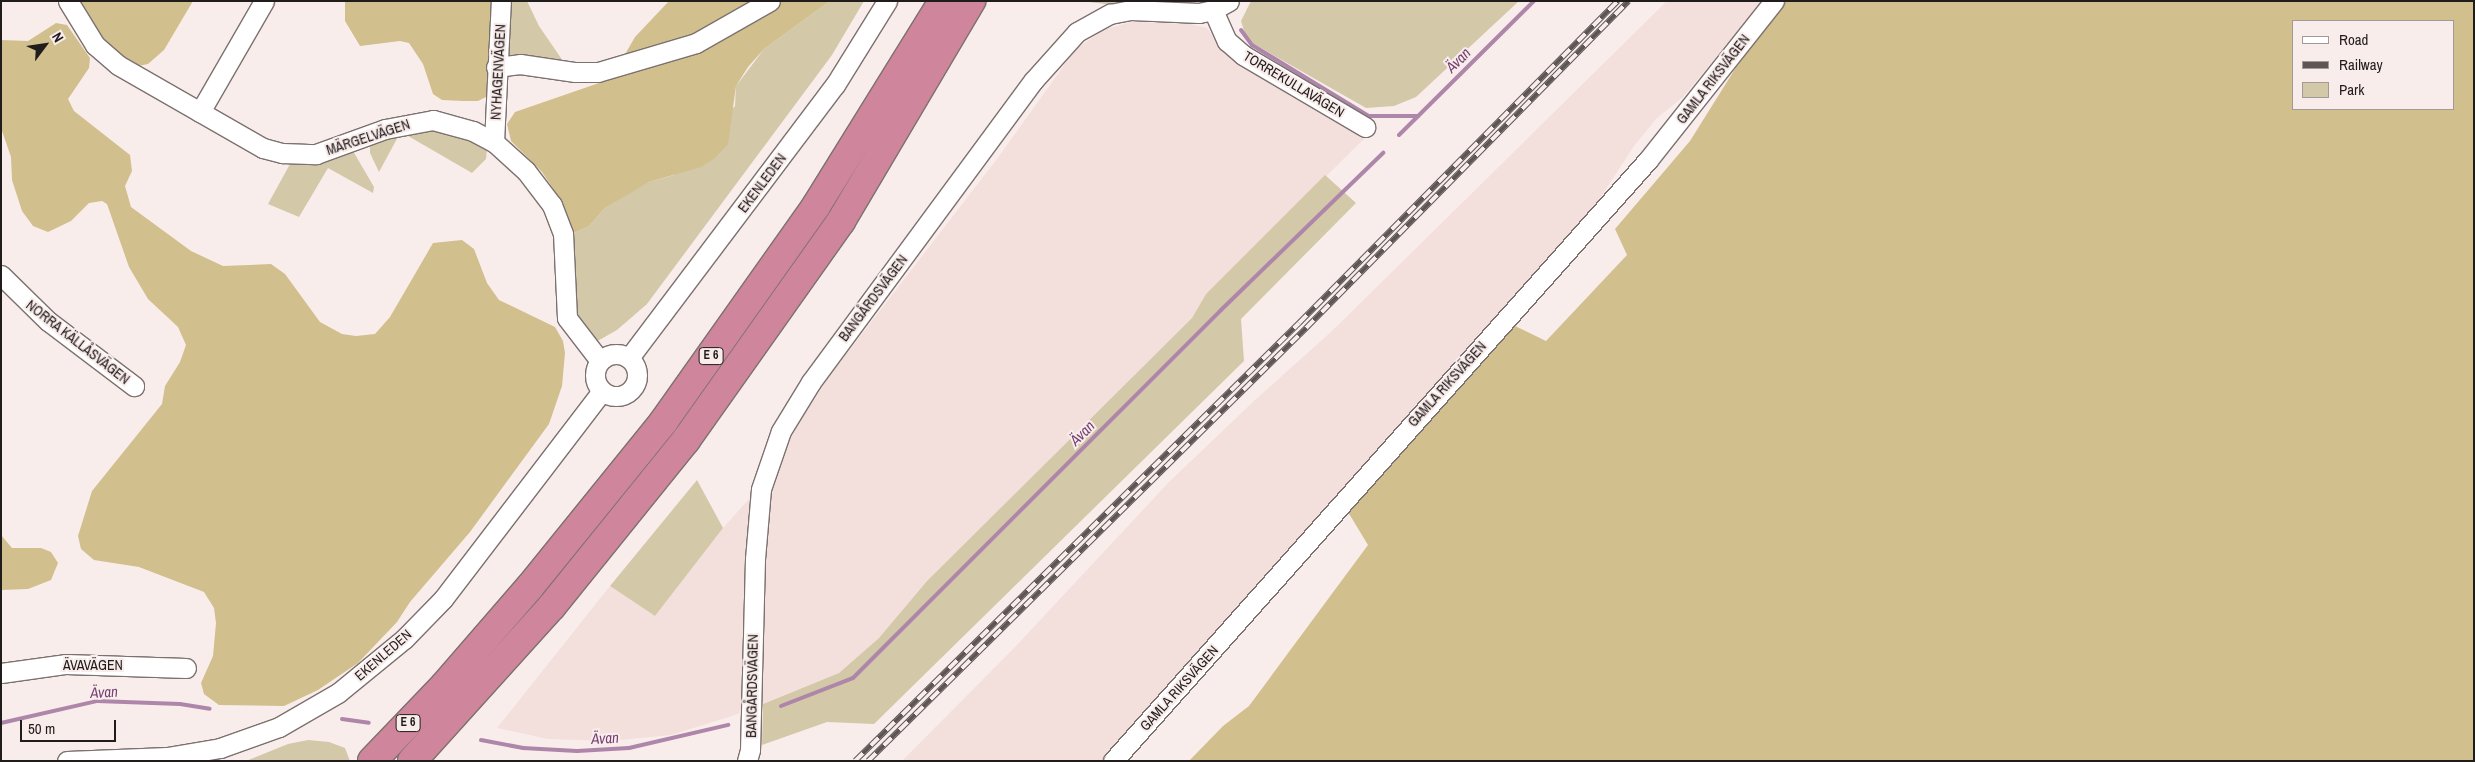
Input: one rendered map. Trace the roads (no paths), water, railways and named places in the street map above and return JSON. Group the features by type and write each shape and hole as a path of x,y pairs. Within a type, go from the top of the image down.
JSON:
{"highway":[{"name":"E 6","path":"372,761 444,686 529,588 664,421 816,206 943,1"},
{"name":"E 6","path":"412,761 552,606 686,440 820,252 881,157 971,1"},
{"name":"E 6","path":"881,157 956,54 988,1"}],"street":[{"name":"MÄRGELVÄGEN","path":"68,1 84,30 105,56 263,148 298,155 336,149 404,123 433,120 473,130 494,142 526,171 552,205 563,234 567,318 600,361"},
{"path":"200,112 264,1"},
{"name":"NYHAGENVÄGEN","path":"494,142 496,67 501,1"},
{"path":"496,67 520,64 575,72 598,72 696,43 770,1"},
{"name":"EKENLEDEN","path":"628,358 835,85 887,1"},
{"name":"GAMLA RIKSVÄGEN","path":"1113,761 1648,160 1774,1"},
{"name":"TORREKULLAVÄGEN","path":"1221,6 1227,41 1243,55 1366,127"},
{"name":"BANGÅRDSVÄGEN","path":"747,761 750,750 755,559 761,489 781,431 806,390 1033,81 1070,38 1093,22 1110,14 1131,10 1221,6"},
{"name":"NORRA KÄLLÅSVÄGEN","path":"1,275 48,321 134,386"},
{"path":"611,355 628,358 636,370 632,389 614,396 602,391 595,380 600,361 611,355"},
{"name":"EKENLEDEN","path":"67,761 167,757 220,748 279,727 338,693 404,639 443,599 602,391"},
{"name":"ÄVAVÄGEN","path":"1,673 66,664 186,668"}],"waterway":[{"name":"Ävan","path":"1399,135 1534,1"},
{"path":"1241,30 1252,45 1369,116 1418,116"},
{"name":"Ävan","path":"781,706 853,678 1221,310 1383,153"},
{"name":"Ävan","path":"1,723 97,701 180,704 210,709"},
{"name":"Ävan","path":"342,719 369,723"},
{"name":"Ävan","path":"481,740 523,748 577,751 629,748 728,725"}],"railway":[{"path":"855,761 1299,323 1618,1"},
{"path":"868,761 1306,328 1628,1"}]}
